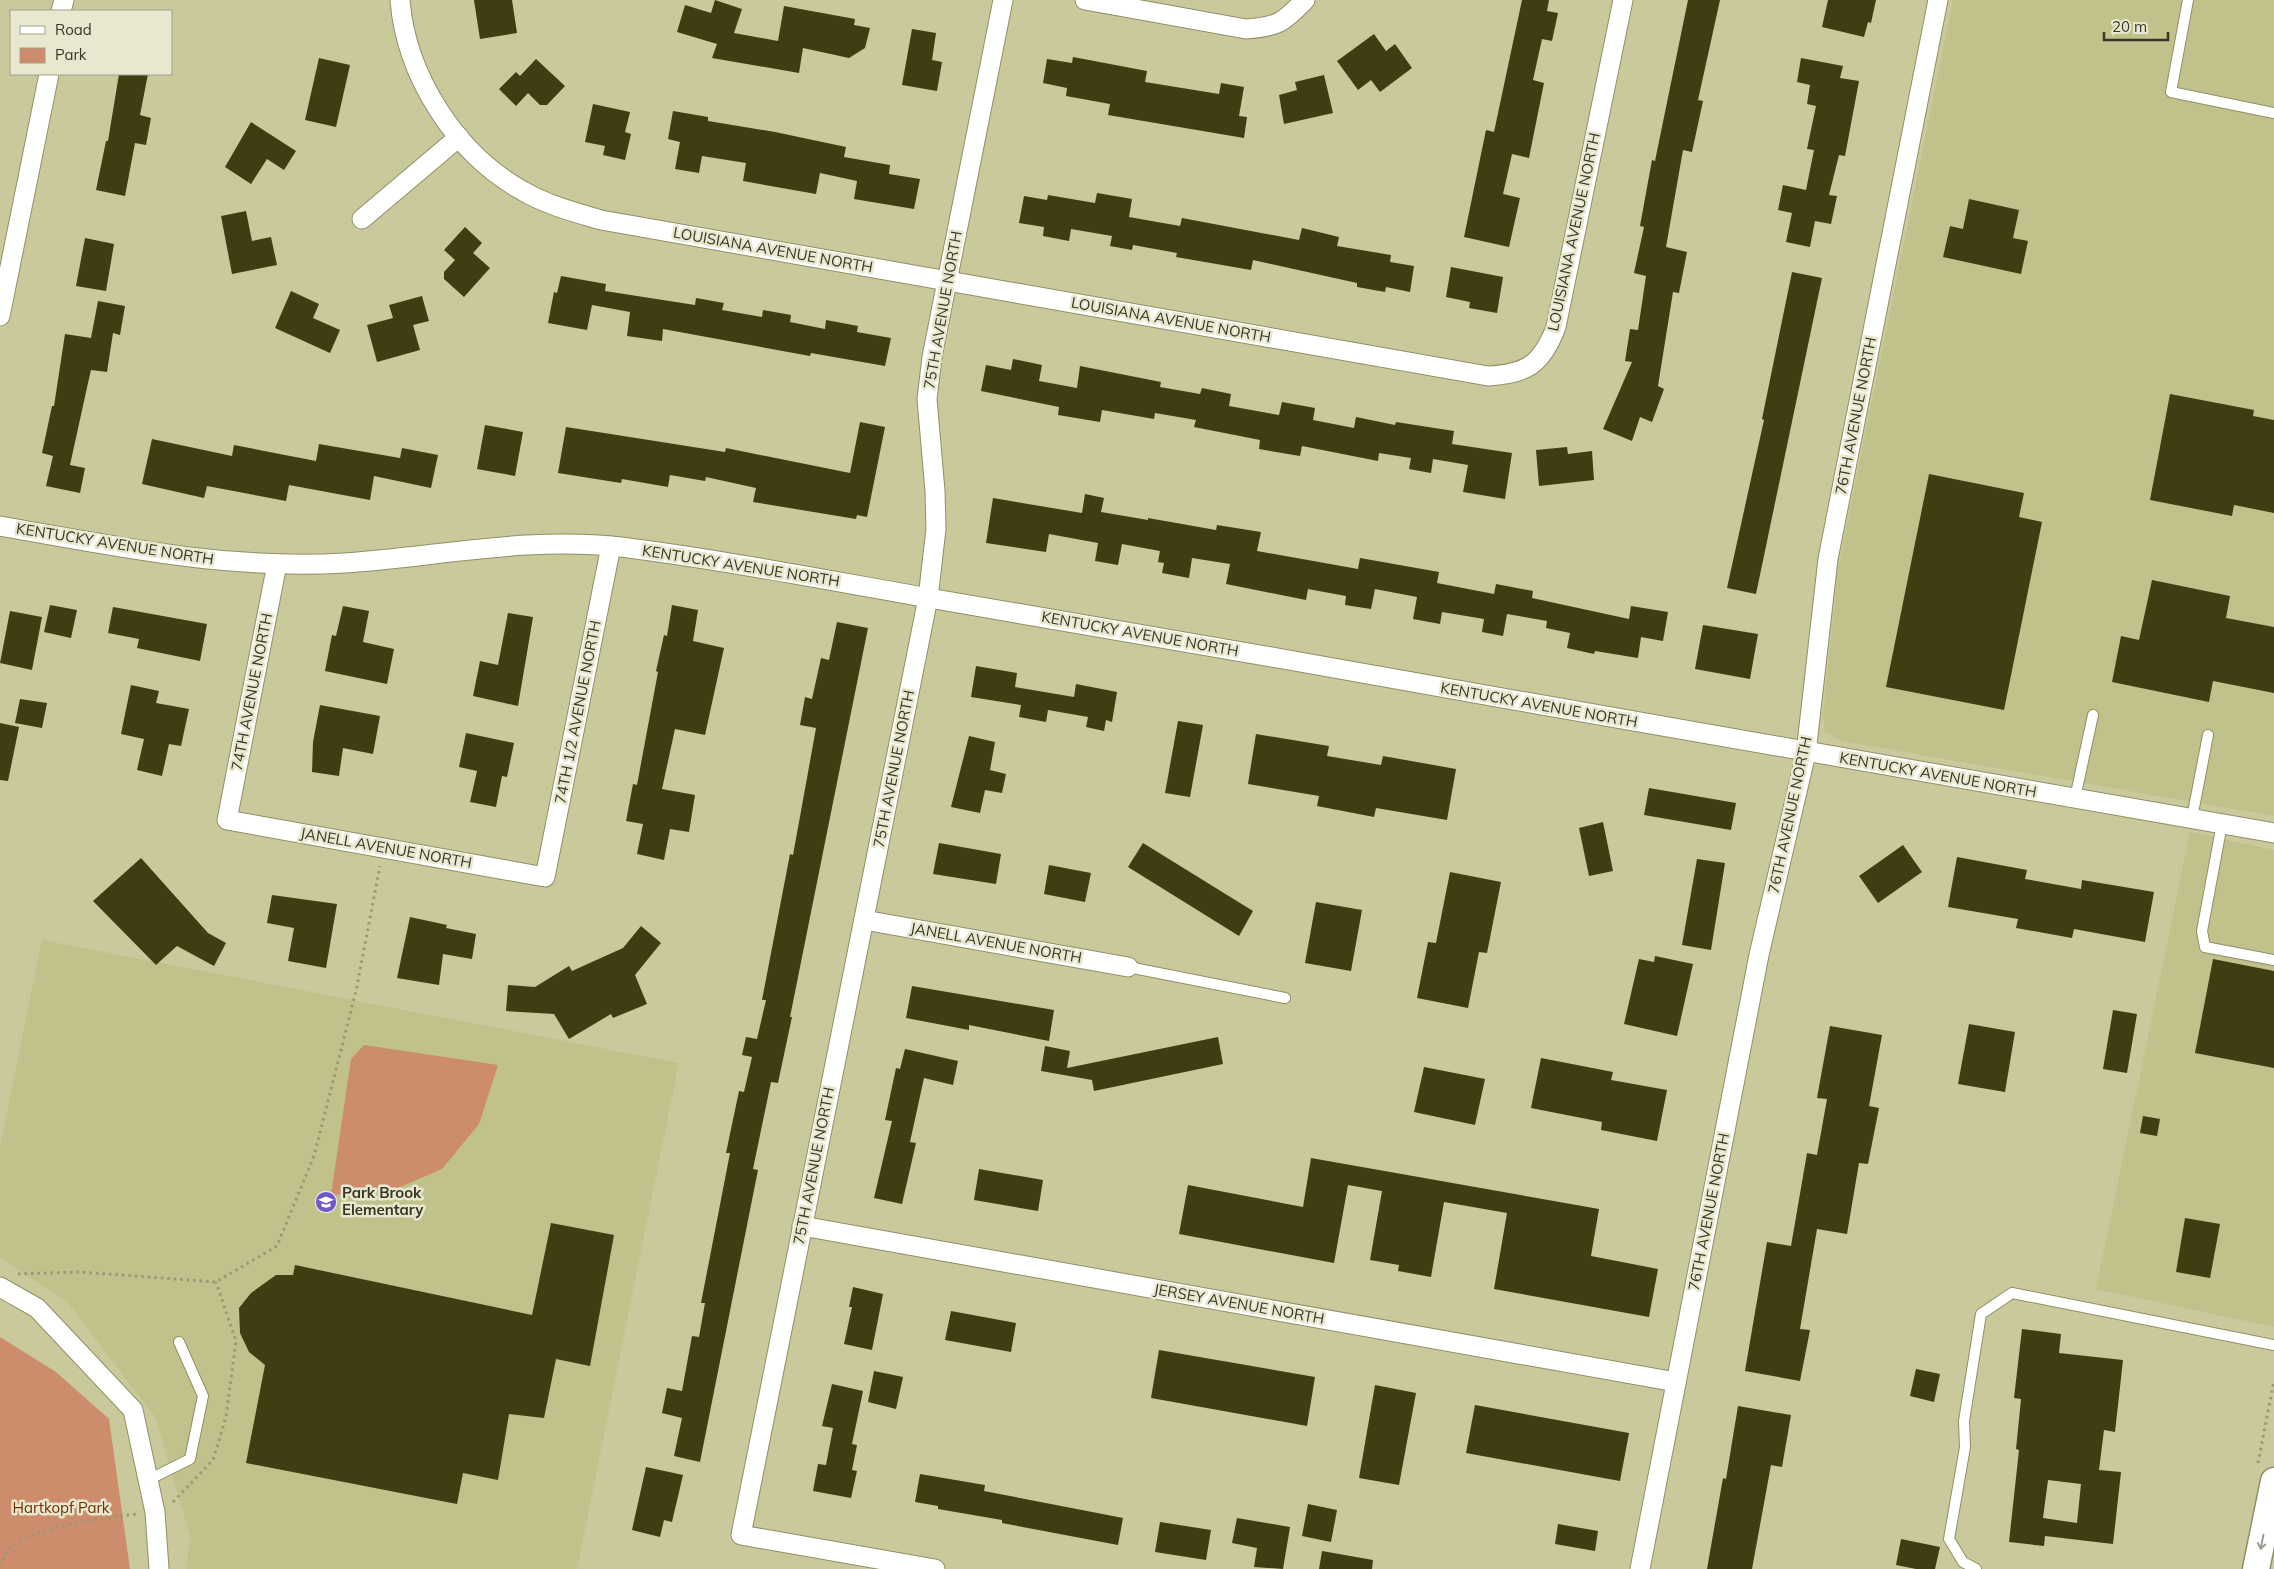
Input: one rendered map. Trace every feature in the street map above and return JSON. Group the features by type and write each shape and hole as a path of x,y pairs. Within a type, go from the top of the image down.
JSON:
{"main road":[{"path":"2256,1569 2274,1481"}],"street":[{"path":"362,219 458,137 432,101 414,60 401,18 400,0"},
{"name":"75TH AVENUE NORTH","path":"935,1569 740,1535 928,598 936,529 935,491 927,399 932,357 1003,0"},
{"path":"1085,0 1246,29 1270,27 1290,16 1305,0"},
{"name":"LOUISIANA AVENUE NORTH","path":"458,137 488,166 522,191 560,208 601,220 1488,376 1510,375 1531,365 1547,349 1556,327 1622,0"},
{"name":"76TH AVENUE NORTH","path":"1640,1569 1759,955 1806,753 1828,559 1938,0"},
{"path":"0,316 49,75"},
{"name":"KENTUCKY AVENUE NORTH","path":"0,526 129,549 200,559 277,564 344,563 489,548 561,544 611,546 707,559 1172,639 1806,753 2274,833"},
{"name":"74TH 1/2 AVENUE NORTH","path":"545,877 611,546"},
{"name":"74TH AVENUE NORTH","path":"227,820 277,564"},
{"name":"JANELL AVENUE NORTH","path":"227,820 545,877"},
{"name":"JANELL AVENUE NORTH","path":"864,920 1128,967"},
{"name":"JERSEY AVENUE NORTH","path":"802,1226 1676,1382"},
{"path":"3,1289 37,1308 132,1410 155,1512 158,1569"}],"lane":[{"path":"2188,0 2171,92 2274,113"},
{"path":"2075,798 2093,714"},
{"path":"2192,818 2208,735"},
{"path":"2222,824 2202,931 2206,947 2274,960"},
{"path":"1128,967 1285,998"},
{"path":"1976,1569 1963,1562 1949,1539 1965,1447 1964,1421 1981,1314 1996,1302 2012,1293 2274,1345"},
{"path":"148,1480 190,1459 203,1396 179,1342"}],"path":[{"path":"3,1289 17,1274 80,1272 216,1282 276,1246 314,1156 356,991 384,848"}],"shaded area":[{"path":"1953,0 2274,0 2274,816 1841,741 1825,732 1823,715 1838,569"},
{"path":"2190,832 2274,850 2274,1327 2096,1289"},
{"name":"Park Brook Elementary","path":"42,940 679,1063 577,1569 186,1569 190,1536 156,1418 68,1303 0,1257 0,1146"}],"green space":[{"path":"364,1045 498,1065 479,1124 442,1169 391,1191 331,1195 351,1059"},
{"name":"Hartkopf Park","path":"0,1337 56,1372 109,1419 130,1569 0,1569"}],"building":[{"path":"474,0 512,0 517,33 480,39"},
{"path":"715,0 742,9 734,33 778,41 784,6 855,19 854,25 870,28 865,48 849,58 803,48 799,73 712,58 717,44 677,32 685,5 711,13"},
{"path":"1522,0 1549,0 1547,11 1558,13 1552,41 1542,39 1533,80 1544,83 1529,158 1512,154 1503,194 1520,198 1509,247 1464,237 1486,130 1494,132"},
{"path":"1688,0 1720,0 1698,100 1703,101 1692,152 1683,150 1666,247 1687,252 1679,293 1673,292 1658,386 1664,389 1652,422 1640,417 1632,441 1603,429 1632,362 1625,361 1630,329 1638,330 1646,276 1634,273 1644,227 1640,226 1652,160 1655,161"},
{"path":"1828,0 1876,0 1871,23 1868,22 1864,37 1822,27"},
{"path":"912,29 936,33 932,60 942,62 937,91 902,85"},
{"path":"1374,34 1386,51 1395,44 1412,68 1380,92 1371,80 1358,90 1337,61"},
{"path":"1073,57 1147,71 1145,82 1219,94 1221,83 1244,87 1239,116 1247,117 1244,138 1108,115 1110,104 1066,96 1067,88 1043,83 1047,59 1072,63"},
{"path":"319,58 350,65 336,127 305,120"},
{"path":"1801,58 1843,66 1840,78 1859,81 1845,156 1839,155 1829,195 1837,196 1831,224 1815,221 1810,247 1786,242 1792,213 1778,210 1783,185 1806,190 1814,150 1807,149 1816,106 1807,104 1810,85 1797,82"},
{"path":"536,59 565,86 547,105 540,105 528,93 516,106 499,89 516,72 520,76"},
{"path":"119,75 148,75 140,115 151,118 146,145 135,143 125,196 96,190 106,141 108,141"},
{"path":"1324,75 1333,113 1284,124 1279,95 1297,90 1295,82"},
{"path":"593,104 630,112 625,132 631,134 625,160 603,155 605,146 585,142"},
{"path":"673,111 708,117 708,121 775,132 846,147 844,157 890,165 889,174 920,179 914,209 854,199 857,181 820,173 816,194 743,181 746,163 702,156 699,173 675,169 680,142 668,139"},
{"path":"251,122 296,151 284,170 267,159 251,184 225,167"},
{"path":"1097,193 1132,199 1129,217 1180,226 1182,218 1299,240 1302,228 1339,237 1337,246 1391,255 1390,262 1414,266 1410,292 1386,287 1385,292 1357,287 1357,283 1253,260 1251,270 1176,257 1177,253 1133,245 1132,250 1110,246 1112,236 1071,229 1069,241 1043,236 1044,227 1019,223 1024,196 1047,200 1048,195 1095,203"},
{"path":"1969,199 2019,210 2013,238 2028,241 2021,274 1943,257 1950,226 1963,229"},
{"path":"246,211 252,241 271,237 277,265 232,274 221,216"},
{"path":"465,227 482,243 473,253 490,268 464,297 444,279 444,272 455,260 444,250"},
{"path":"85,238 114,244 106,291 76,286"},
{"path":"1451,267 1503,277 1497,313 1469,308 1470,302 1446,297"},
{"path":"1792,272 1822,278 1756,594 1727,588 1764,420 1762,419"},
{"path":"561,276 606,284 605,291 695,305 696,298 724,303 722,310 762,317 763,310 791,315 790,322 825,329 826,320 858,326 857,332 891,338 885,366 811,353 810,356 663,329 662,341 627,336 630,312 592,305 587,330 548,323 554,292 557,293"},
{"path":"291,291 319,304 313,318 340,330 330,353 275,328"},
{"path":"422,296 429,321 413,325 420,350 377,362 367,325 393,318 389,305"},
{"path":"98,301 125,306 120,335 113,333 107,372 91,370 70,465 85,468 80,493 46,486 53,456 42,453 52,406 54,406 65,334 91,338"},
{"path":"1013,359 1042,365 1039,381 1077,388 1080,366 1161,382 1160,387 1200,394 1202,388 1231,394 1229,406 1279,415 1282,402 1315,408 1313,420 1354,428 1356,417 1395,425 1396,422 1454,431 1452,444 1512,453 1505,499 1463,492 1468,465 1433,459 1431,473 1409,469 1411,458 1379,453 1378,461 1302,446 1300,456 1259,449 1260,440 1194,427 1196,420 1155,413 1154,419 1102,410 1100,422 1058,415 1059,407 981,391 986,365 1011,370"},
{"path":"2170,394 2254,410 2253,416 2274,420 2274,513 2234,505 2232,516 2150,500"},
{"path":"860,422 885,427 867,517 857,515 856,519 753,502 756,488 706,477 705,481 670,475 668,487 622,479 621,483 558,473 566,427 725,452 726,448 850,473"},
{"path":"485,425 523,432 515,476 477,469"},
{"path":"152,439 232,456 234,445 316,461 319,444 400,458 402,448 438,455 431,488 374,476 370,500 289,485 286,501 207,486 204,498 142,484"},
{"path":"1567,447 1568,454 1592,451 1594,480 1539,486 1536,450"},
{"path":"1929,474 2024,493 2019,517 2042,522 2004,710 1886,687"},
{"path":"1085,494 1104,498 1101,512 1216,530 1217,525 1261,532 1257,551 1358,569 1360,558 1439,572 1437,583 1494,594 1496,584 1533,591 1532,598 1629,619 1631,606 1668,612 1663,641 1641,637 1638,658 1595,651 1594,654 1567,648 1570,633 1546,628 1547,621 1507,614 1503,636 1482,632 1484,619 1442,612 1440,624 1413,619 1417,597 1375,589 1371,609 1345,605 1346,596 1308,589 1306,600 1226,584 1230,564 1192,558 1189,578 1162,573 1164,563 1158,562 1160,551 1122,544 1118,565 1095,561 1098,543 1049,534 1046,552 986,543 993,498 1082,513"},
{"path":"2152,580 2230,596 2226,618 2274,627 2274,693 2213,681 2209,702 2112,682 2121,636 2139,640"},
{"path":"50,605 77,610 71,638 44,632"},
{"path":"672,605 698,610 693,641 724,648 705,735 675,729 662,789 695,795 689,832 670,829 664,860 637,854 643,824 626,821 633,784 637,785 658,672 656,671 664,635 667,636"},
{"path":"343,606 369,611 363,642 394,649 387,684 325,671 332,635 336,636"},
{"path":"113,607 207,624 200,661 137,648 139,639 108,633"},
{"path":"10,611 42,617 32,670 0,663"},
{"path":"508,613 533,617 518,706 473,696 480,661 498,665"},
{"path":"837,622 868,628 778,1083 771,1082 753,1169 758,1170 700,1462 674,1456 682,1418 662,1413 667,1388 682,1391 692,1336 699,1337 705,1303 701,1303 730,1153 726,1153 739,1091 744,1092 752,1057 742,1055 746,1037 757,1039 766,1000 762,1000 790,854 793,855 816,728 800,725 805,697 812,699 821,658 829,660"},
{"path":"1703,625 1758,634 1750,679 1695,669"},
{"path":"976,666 1017,673 1015,687 1074,697 1076,684 1117,692 1112,722 1106,720 1104,731 1086,727 1088,717 1048,710 1046,722 1019,717 1021,705 971,697"},
{"path":"131,685 159,691 156,703 189,709 181,746 169,744 162,776 137,770 144,739 121,734"},
{"path":"20,699 47,703 42,728 15,723"},
{"path":"320,705 380,716 373,754 343,748 339,776 312,772 313,742"},
{"path":"1178,721 1203,725 1190,797 1165,793"},
{"path":"0,723 19,727 8,781 0,780"},
{"path":"466,733 514,743 507,777 502,776 496,807 470,802 477,771 459,767"},
{"path":"1256,734 1329,746 1327,756 1381,765 1383,756 1456,769 1447,820 1376,808 1374,817 1317,806 1319,796 1248,784"},
{"path":"969,736 995,742 990,770 1006,774 1002,793 985,790 980,813 951,807"},
{"path":"1649,788 1736,803 1731,830 1644,815"},
{"path":"1603,822 1613,871 1589,876 1579,828"},
{"path":"939,843 1001,854 996,884 933,874"},
{"path":"1143,843 1253,911 1239,936 1128,867"},
{"path":"1903,845 1922,872 1878,903 1859,876"},
{"path":"1957,857 2027,870 2025,879 2081,889 2082,880 2154,892 2145,942 2074,929 2072,938 2016,928 2018,919 1948,907"},
{"path":"141,858 208,933 226,943 214,966 177,946 156,965 93,901"},
{"path":"1697,859 1725,863 1711,950 1682,945"},
{"path":"1049,865 1091,873 1085,902 1044,894"},
{"path":"1450,872 1501,882 1487,953 1479,952 1468,1008 1417,998 1428,942 1436,943"},
{"path":"272,895 337,904 326,968 288,961 294,928 267,923"},
{"path":"1316,902 1362,910 1351,971 1305,963"},
{"path":"410,917 447,925 446,928 476,934 472,959 443,954 439,985 397,978"},
{"path":"641,926 661,943 635,975 647,1004 613,1018 611,1014 569,1039 554,1014 506,1011 508,985 535,987 569,966 572,971 623,948"},
{"path":"1655,956 1693,964 1677,1036 1624,1024 1639,959 1654,962"},
{"path":"2213,959 2274,971 2274,1068 2195,1053"},
{"path":"912,986 1054,1010 1049,1041 969,1025 969,1030 906,1018"},
{"path":"2113,1010 2137,1014 2127,1073 2103,1069"},
{"path":"1969,1024 2015,1032 2005,1092 1958,1084"},
{"path":"1830,1026 1882,1035 1869,1106 1879,1108 1868,1164 1859,1163 1847,1234 1817,1229 1800,1329 1810,1330 1800,1381 1745,1371 1767,1242 1791,1246 1807,1153 1817,1155 1827,1099 1817,1098"},
{"path":"1218,1037 1223,1064 1094,1091 1092,1080 1041,1071 1045,1046 1070,1051 1067,1068"},
{"path":"905,1049 958,1061 953,1085 924,1078 910,1142 916,1143 902,1204 874,1198 892,1121 885,1120 896,1068 900,1069"},
{"path":"1541,1058 1613,1072 1611,1080 1667,1090 1657,1141 1601,1130 1602,1122 1531,1108"},
{"path":"1424,1067 1485,1079 1475,1125 1414,1112"},
{"path":"2143,1116 2160,1119 2157,1136 2140,1133"},
{"path":"1311,1158 1599,1209 1591,1256 1658,1269 1649,1317 1494,1289 1507,1213 1444,1202 1431,1277 1398,1271 1399,1265 1370,1260 1382,1191 1348,1185 1334,1263 1179,1234 1188,1185 1303,1207"},
{"path":"979,1169 1043,1180 1038,1211 974,1200"},
{"path":"2185,1218 2220,1224 2210,1278 2176,1272"},
{"path":"551,1223 614,1235 590,1366 556,1359 544,1418 509,1414 498,1480 463,1473 457,1504 246,1463 265,1365 249,1352 240,1333 239,1308 251,1293 276,1275 293,1275 295,1265 532,1315"},
{"path":"853,1287 883,1294 872,1350 844,1344 852,1307 849,1307"},
{"path":"951,1311 1016,1323 1011,1352 945,1340"},
{"path":"2022,1329 2061,1334 2059,1353 2123,1360 2115,1432 2104,1430 2099,1470 2121,1472 2113,1544 2045,1536 2044,1546 2009,1542 2019,1450 2016,1449 2021,1399 2014,1398","holes":["2048,1480 2081,1484 2077,1523 2043,1518"]},
{"path":"1159,1350 1315,1377 1307,1426 1151,1398"},
{"path":"1916,1369 1940,1374 1934,1402 1910,1396"},
{"path":"874,1371 903,1377 896,1409 868,1402"},
{"path":"832,1384 863,1391 852,1444 857,1445 852,1470 857,1471 851,1498 813,1491 818,1464 826,1465 833,1428 822,1426"},
{"path":"1375,1385 1416,1393 1399,1485 1359,1478"},
{"path":"1475,1405 1629,1433 1620,1481 1466,1453"},
{"path":"1738,1406 1791,1415 1782,1467 1771,1465 1752,1569 1707,1569 1723,1478 1726,1479"},
{"path":"646,1467 683,1475 672,1522 664,1520 660,1537 632,1530"},
{"path":"920,1474 985,1485 984,1491 1123,1518 1118,1545 1002,1523 1002,1520 938,1509 938,1506 915,1502"},
{"path":"1308,1504 1337,1510 1331,1542 1302,1536"},
{"path":"1237,1518 1290,1527 1283,1569 1254,1567 1257,1548 1232,1543"},
{"path":"1160,1522 1211,1530 1206,1560 1155,1552"},
{"path":"1558,1524 1598,1531 1595,1551 1555,1544"},
{"path":"1901,1539 1940,1547 1935,1569 1916,1569 1896,1565"},
{"path":"1322,1551 1373,1560 1372,1569 1319,1569"}],"place":[{"name":"Park Brook Elementary","path":"326,1202"}]}
